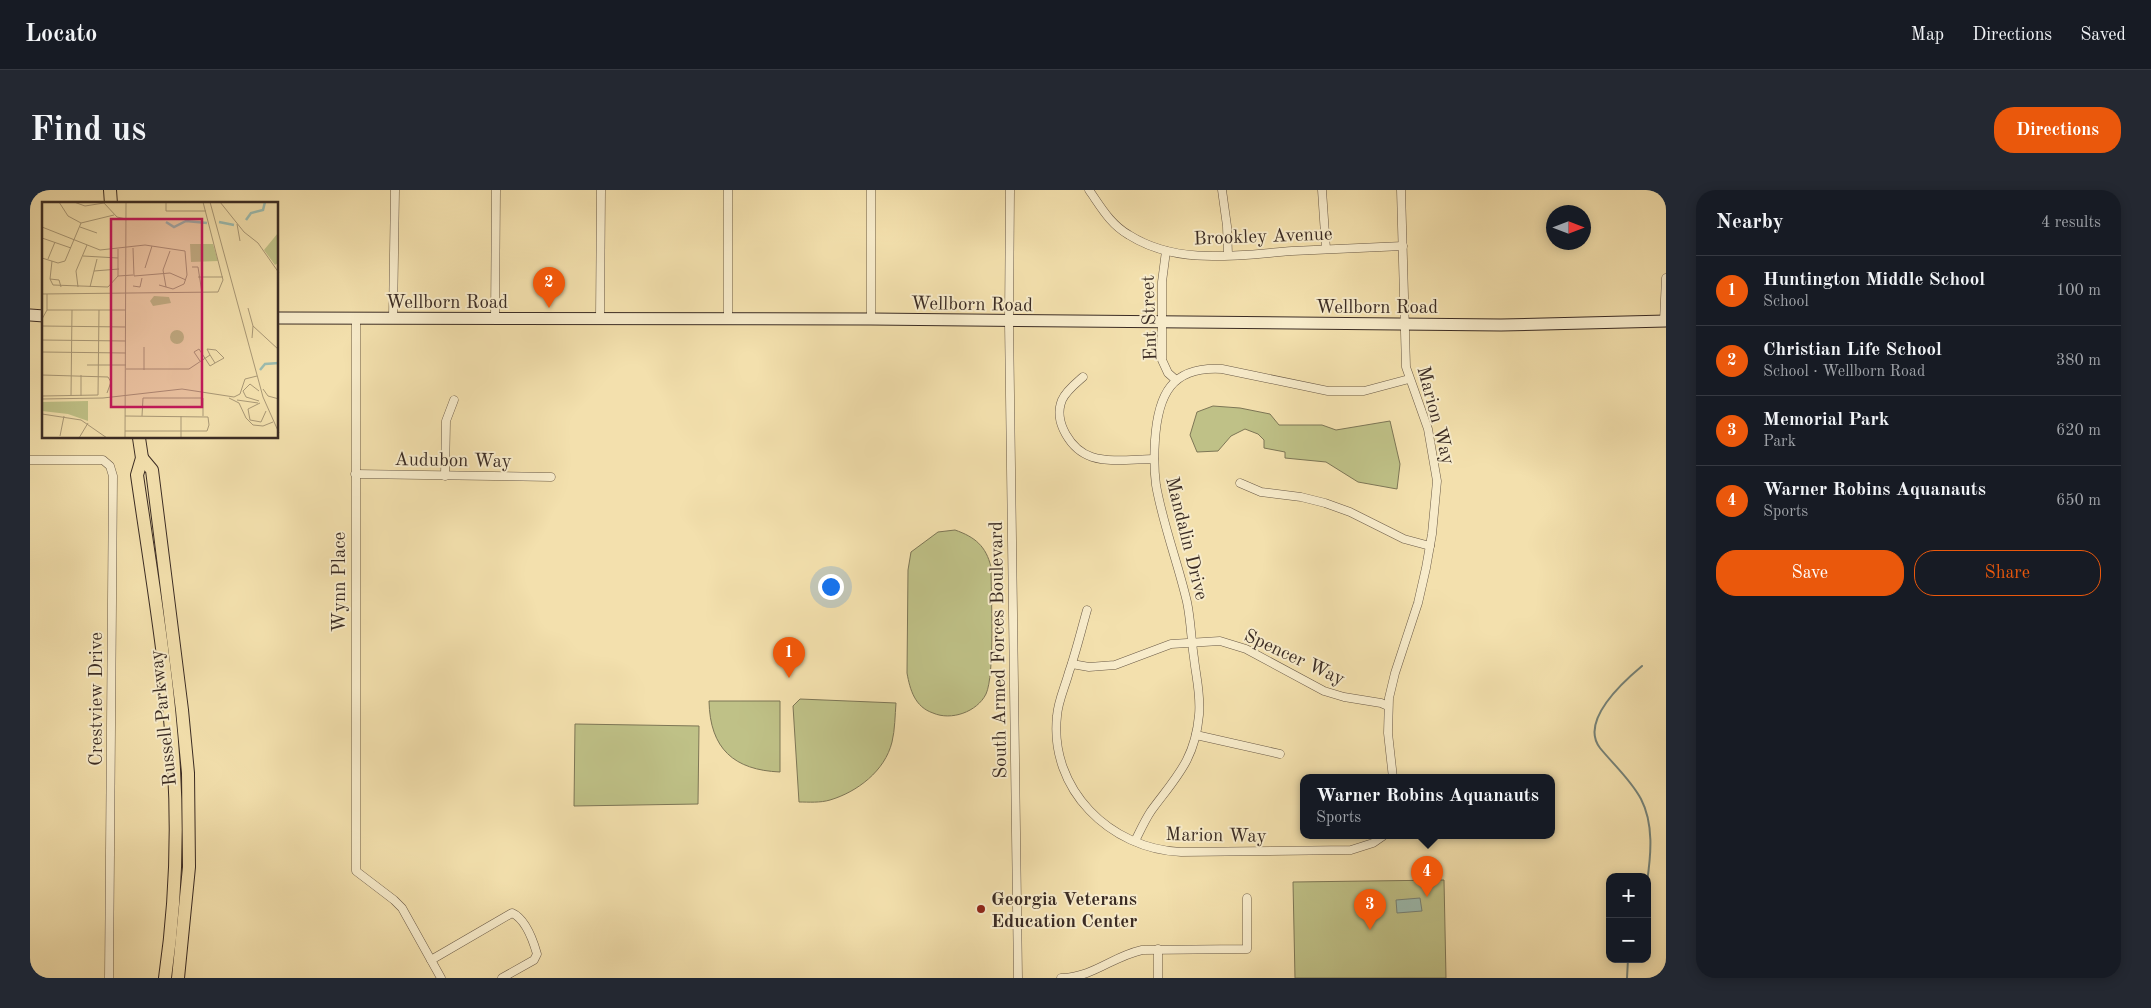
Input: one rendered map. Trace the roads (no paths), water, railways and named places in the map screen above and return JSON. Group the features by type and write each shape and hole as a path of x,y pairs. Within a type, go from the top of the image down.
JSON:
{"main road":[{"name":"Russell Parkway","path":"139,439 142,458 137,475 171,730 176,802 174,882 165,978"},
{"name":"Russell Parkway","path":"142,458 152,470 187,750 189,866 178,978"}],"street":[{"path":"393,318 395,190"},
{"path":"496,190 496,319"},
{"path":"600,319 601,190"},
{"path":"728,190 728,319"},
{"path":"871,190 871,319"},
{"name":"South Armed Forces Boulevard","path":"1010,190 1009,322 1018,978"},
{"name":"Brookley Avenue","path":"1089,190 1106,215 1120,230 1138,240 1166,251 1195,256 1403,246"},
{"path":"1222,190 1227,226 1228,255"},
{"path":"1322,190 1326,249"},
{"name":"Marion Way","path":"1393,774 1388,706 1395,673 1418,603 1430,546 1434,521 1436,473 1428,429 1409,378 1406,360 1401,190"},
{"name":"Ent Street","path":"1166,251 1162,282 1162,360 1168,373 1176,380"},
{"path":"1665,321 1666,278"},
{"name":"Wellborn Road","path":"279,318 871,319 1009,322 1510,325 1665,321"},
{"name":"Wynn Place","path":"356,319 356,871 402,908 441,978"},
{"path":"1176,380 1203,368 1222,368 1316,390 1341,392 1376,389 1409,378"},
{"path":"1082,377 1068,390 1062,401 1060,413 1062,424 1074,445 1082,453 1104,460 1154,459"},
{"name":"Mandalin Drive","path":"1135,841 1150,812 1184,767 1196,735 1199,716 1199,694 1186,599 1158,496 1154,459 1158,409 1166,392 1176,380"},
{"path":"445,476 446,421 454,400"},
{"name":"Crestview Drive","path":"30,460 103,460 110,466 113,476 109,978"},
{"name":"Audubon Way","path":"355,474 551,477"},
{"path":"1240,483 1261,492 1301,498 1350,512 1404,539 1430,546"},
{"name":"Marion Way","path":"1087,610 1072,664 1059,701 1057,739 1066,777 1077,797 1098,821 1154,849 1172,852 1359,849 1373,844 1379,839"},
{"name":"Spencer Way","path":"1072,664 1089,667 1115,665 1171,644 1215,641 1240,646 1324,691 1344,697 1381,702 1388,706"},
{"path":"1196,735 1280,754"},
{"path":"1061,978 1081,977 1129,953 1142,950 1247,949 1247,898"},
{"path":"431,960 512,913 519,916 534,942 537,954 534,960 502,978"},
{"path":"1158,949 1158,978"}],"waterway":[{"path":"1642,666 1615,691 1606,703 1599,714 1595,726 1595,737 1600,748 1632,785 1645,809 1650,829 1648,873"},
{"path":"1627,978 1628,963"}],"place":[{"name":"Christian Life School","path":"549,308"},
{"name":"Huntington Middle School","path":"789,678"},
{"name":"Warner Robins Aquanauts","path":"1427,897"},
{"name":"Georgia Veterans Education Center","path":"981,909"},
{"name":"Memorial Park","path":"1370,930"}]}
